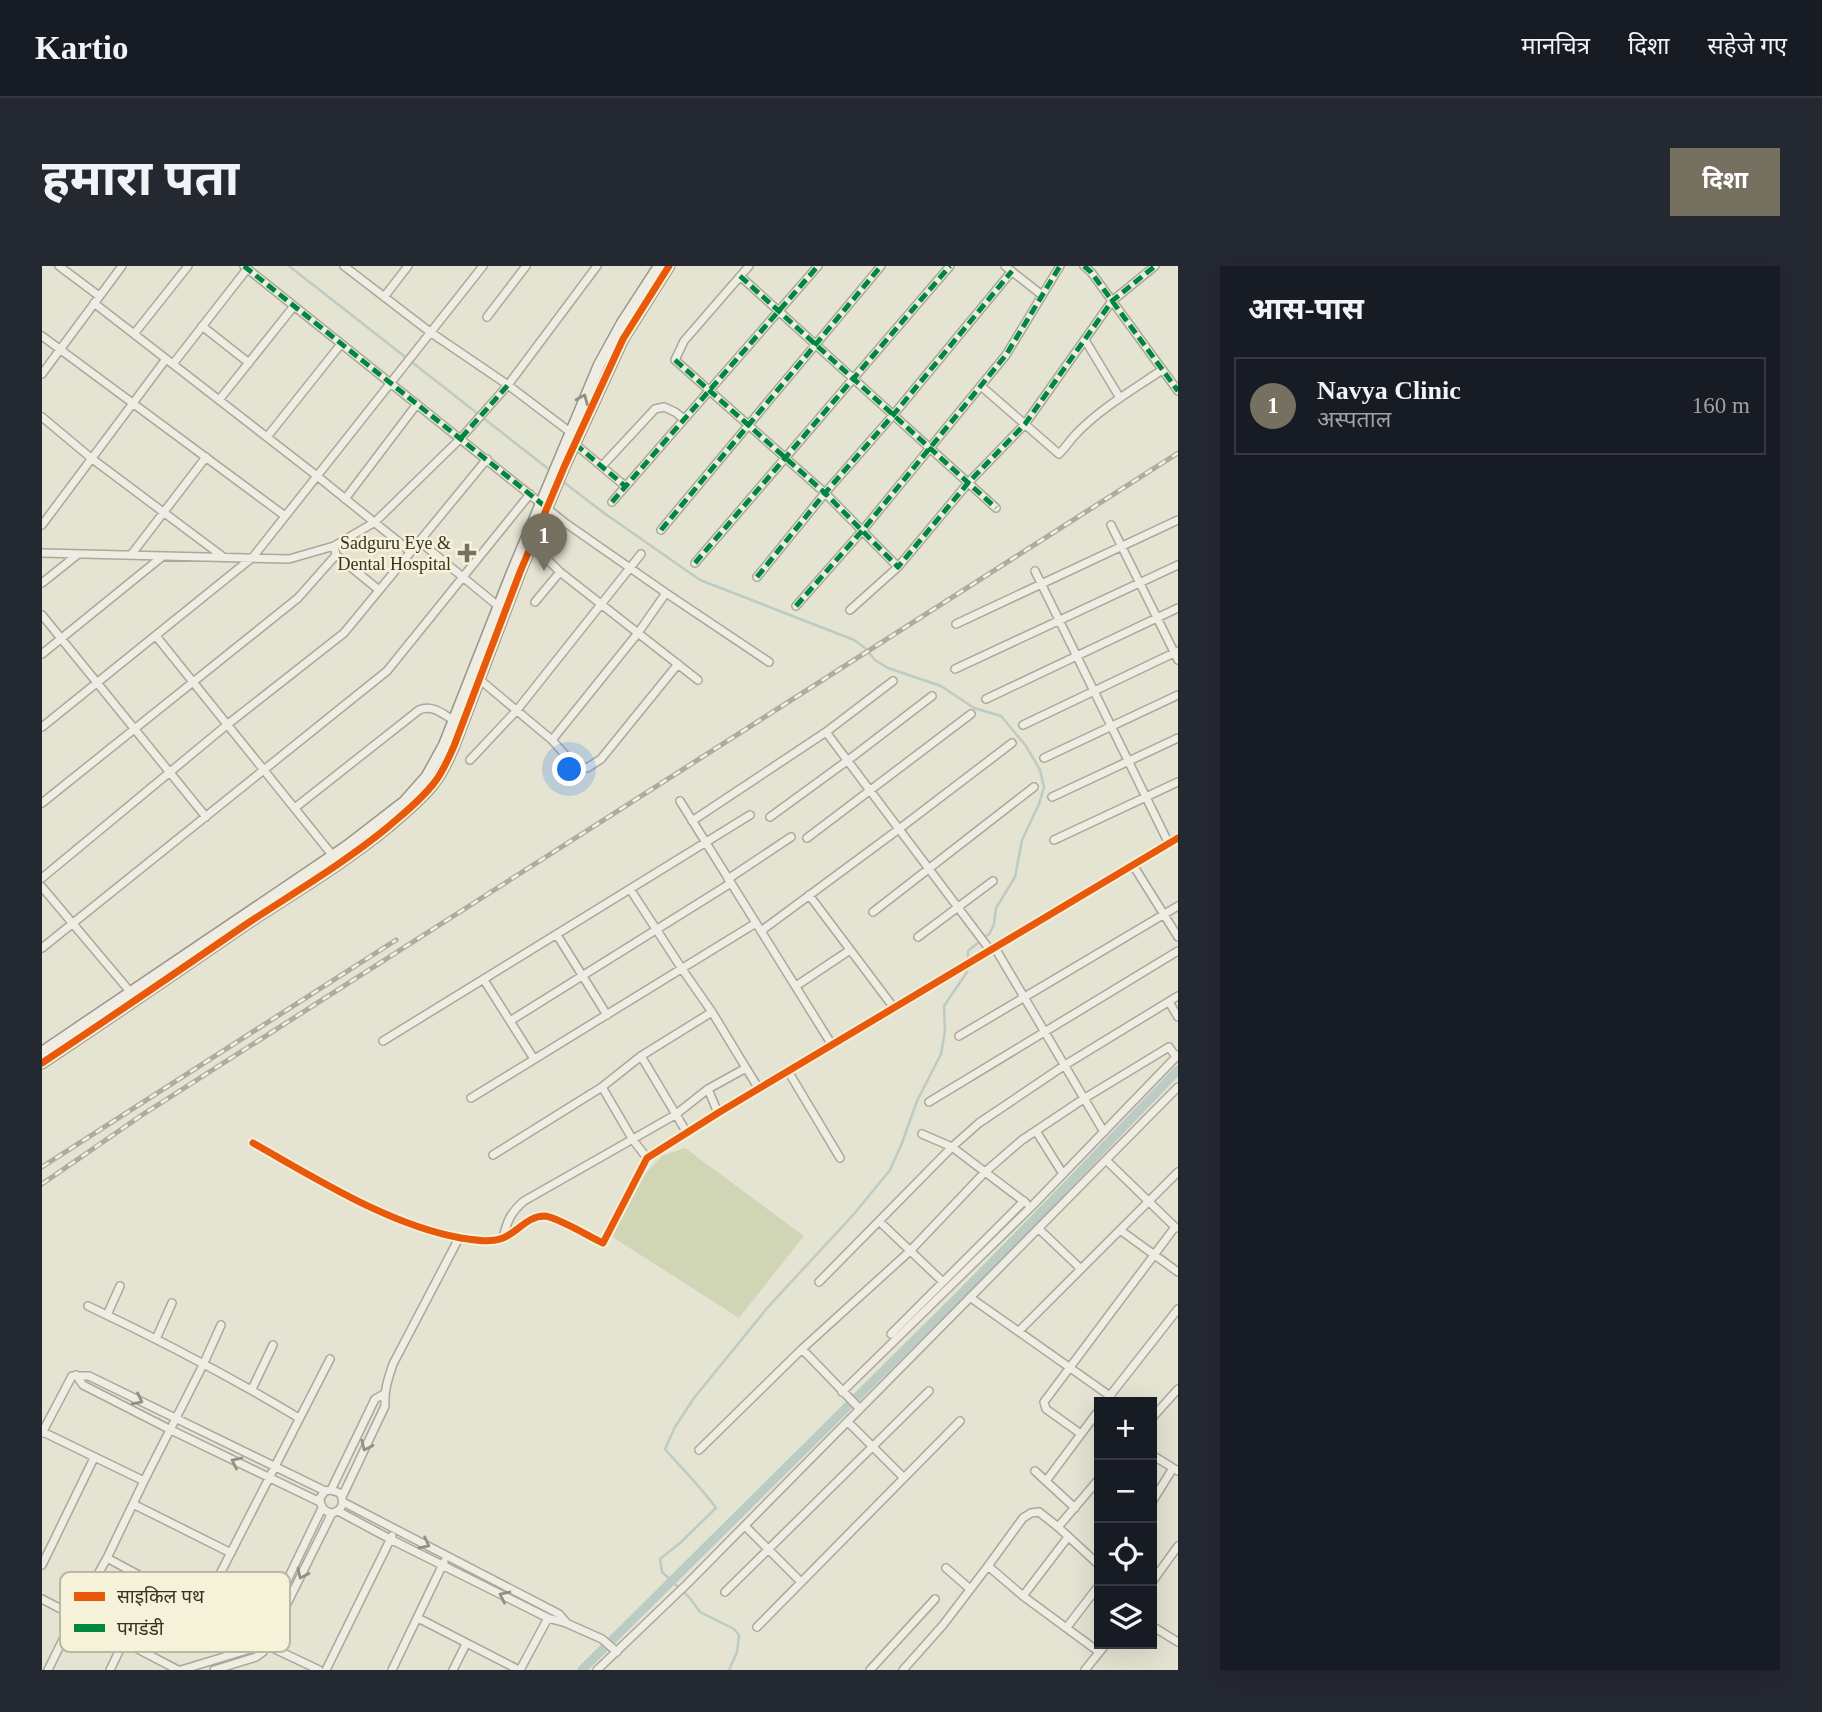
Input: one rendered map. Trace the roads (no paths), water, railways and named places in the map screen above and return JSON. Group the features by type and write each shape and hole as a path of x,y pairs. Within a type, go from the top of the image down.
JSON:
{"street":[{"path":"59,266 134,334 410,551"},
{"path":"42,374 122,266"},
{"path":"134,334 188,266"},
{"path":"344,266 569,432"},
{"path":"384,297 408,266"},
{"path":"42,727 253,557 483,266"},
{"path":"486,317 526,266"},
{"path":"42,553 289,559 334,546 375,522 461,438 508,385 597,266"},
{"path":"42,1063 390,814 428,776 498,606 552,488 569,432 606,350 659,266"},
{"path":"561,464 575,444 618,350 669,266"},
{"path":"749,266 684,341 675,360 825,494 898,567"},
{"path":"612,502 818,266"},
{"path":"661,530 881,266"},
{"path":"695,564 950,266"},
{"path":"796,606 862,531 1006,355 1060,266"},
{"path":"1084,266 1178,391"},
{"path":"850,610 898,567 968,483 1025,424 1112,300 1156,266"},
{"path":"173,364 245,267 544,506 769,662"},
{"path":"757,578 894,414 1009,269 1042,296"},
{"path":"740,276 996,508"},
{"path":"219,400 294,306"},
{"path":"202,326 249,363"},
{"path":"42,336 285,516"},
{"path":"1085,340 1120,398"},
{"path":"267,437 341,344"},
{"path":"42,525 166,359"},
{"path":"981,386 1059,454 1076,434 1120,398 1162,370"},
{"path":"345,499 418,404"},
{"path":"602,466 655,409 664,407 684,419"},
{"path":"42,416 91,458 223,556"},
{"path":"575,444 625,486"},
{"path":"131,555 206,457"},
{"path":"42,878 228,724 344,633 486,459"},
{"path":"42,948 387,671 530,494"},
{"path":"42,1052 134,997 321,877 377,836 435,782 445,766 533,545 544,506"},
{"path":"42,508 50,514"},
{"path":"956,624 1178,520"},
{"path":"1023,725 1177,654 1111,525"},
{"path":"419,541 498,606"},
{"path":"533,545 560,572 698,680"},
{"path":"334,546 337,555 379,590"},
{"path":"42,583 79,554"},
{"path":"470,760 517,710 641,554"},
{"path":"42,654 163,555"},
{"path":"42,803 298,598 337,555"},
{"path":"955,669 1178,565"},
{"path":"1035,571 1169,844"},
{"path":"535,602 560,572"},
{"path":"552,740 638,633 666,593"},
{"path":"986,699 1178,608"},
{"path":"42,615 206,817"},
{"path":"156,636 333,856"},
{"path":"479,679 552,740 575,765 587,768 601,759 678,664"},
{"path":"692,821 826,732 892,681"},
{"path":"1044,758 1178,695"},
{"path":"770,817 932,696"},
{"path":"296,807 419,710 430,708 453,720"},
{"path":"807,838 971,714"},
{"path":"826,732 990,947 1025,998 1104,1132"},
{"path":"1052,797 1178,738"},
{"path":"471,1098 809,895 1012,743"},
{"path":"1054,840 1178,782"},
{"path":"873,912 1034,788"},
{"path":"680,801 832,1045"},
{"path":"383,1041 750,815"},
{"path":"510,1021 657,930 791,837"},
{"path":"253,1143 357,1201 417,1226 459,1238 488,1241 503,1238 526,1222 548,1216 603,1243 647,1158 957,970 990,947 1178,838"},
{"path":"1133,865 1178,937"},
{"path":"918,937 993,881"},
{"path":"42,887 134,997"},
{"path":"630,889 712,1012 759,1089"},
{"path":"809,895 894,1008"},
{"path":"959,1036 1178,906"},
{"path":"557,934 607,1014"},
{"path":"796,986 850,950"},
{"path":"929,1102 1178,951"},
{"path":"484,980 534,1059"},
{"path":"820,1282 952,1147 979,1123 1065,1065 1178,996"},
{"path":"1169,1002 1178,1017"},
{"path":"493,1155 602,1087 641,1056 712,1012"},
{"path":"699,1450 802,1349 910,1251 985,1172 1036,1131 1169,1046 1177,1056 844,1394"},
{"path":"641,1056 687,1133"},
{"path":"503,1238 513,1209 524,1201 675,1115 708,1089 746,1068"},
{"path":"788,1072 840,1158"},
{"path":"602,1087 633,1140 647,1158"},
{"path":"597,1670 687,1584 848,1422 857,1407 971,1298 1178,1087"},
{"path":"708,1089 718,1113"},
{"path":"1036,1131 1063,1174"},
{"path":"922,1134 952,1147 1031,1207"},
{"path":"1081,1434 1046,1409 1044,1402 1153,1254 1176,1228 1107,1161"},
{"path":"1019,1331 1178,1172"},
{"path":"891,1334 1024,1201"},
{"path":"880,1222 943,1282"},
{"path":"1039,1229 1081,1269"},
{"path":"1120,1230 1178,1272"},
{"path":"290,1602 335,1512 341,1507 385,1406 386,1383 399,1352 459,1238"},
{"path":"107,1315 120,1286"},
{"path":"971,1298 1069,1367 1105,1397"},
{"path":"156,1339 172,1303"},
{"path":"88,1306 252,1389 299,1418"},
{"path":"1109,1397 1178,1309"},
{"path":"99,1572 203,1365 220,1325"},
{"path":"252,1389 273,1345"},
{"path":"802,1349 857,1407"},
{"path":"221,1572 330,1359"},
{"path":"75,1375 83,1385 321,1505 325,1511 335,1512 548,1618 602,1639 615,1650"},
{"path":"144,1481 42,1433 72,1376 89,1376 275,1466 340,1493 342,1500 559,1614 566,1623"},
{"path":"1157,1412 1178,1389"},
{"path":"726,1592 929,1391"},
{"path":"290,1572 321,1505 322,1494 328,1490 375,1399 384,1394"},
{"path":"1046,1481 1094,1417"},
{"path":"757,1627 960,1421"},
{"path":"848,1422 904,1478"},
{"path":"42,1564 94,1458"},
{"path":"1157,1458 1176,1470 1157,1495"},
{"path":"1035,1471 1075,1508"},
{"path":"1058,1527 1094,1485"},
{"path":"134,1504 231,1553"},
{"path":"903,1670 943,1625 1023,1518 1031,1513 1039,1512 1094,1560"},
{"path":"745,1525 802,1582"},
{"path":"327,1670 395,1529"},
{"path":"1023,1596 1068,1537"},
{"path":"1157,1576 1178,1546"},
{"path":"392,1670 448,1556"},
{"path":"107,1558 133,1572"},
{"path":"988,1566 1023,1596 1099,1652"},
{"path":"946,1567 971,1589"},
{"path":"1066,1627 1094,1592"},
{"path":"42,1599 60,1608"},
{"path":"870,1670 935,1599"},
{"path":"418,1618 520,1670 548,1618"},
{"path":"1157,1629 1178,1642"},
{"path":"453,1670 466,1644"},
{"path":"42,1667 48,1670 60,1646"},
{"path":"1085,1670 1102,1649"},
{"path":"110,1670 119,1652"},
{"path":"145,1652 179,1670 240,1652"},
{"path":"214,1670 264,1652"},
{"path":"281,1652 319,1670"}],"waterway":[{"path":"289,266 551,471"},
{"path":"561,480 700,580 854,640 888,668 941,686 974,708 1001,716 1026,746 1040,770 1044,787 1022,840 1015,877 996,908 990,933 968,951 967,972 944,1006 945,1031 941,1054 917,1101 890,1170 854,1214 768,1307 694,1398 675,1427 665,1449 716,1508 660,1559 662,1572 689,1597 700,1612 734,1629 739,1635 737,1652 729,1670"},
{"path":"582,1670 961,1294 1178,1070"}],"railway":[{"path":"42,1184 142,1115 1178,453"},
{"path":"42,1167 396,940"}],"place":[{"name":"Sadguru Eye & Dental Hospital","path":"467,553"},
{"name":"Navya Clinic","path":"544,571"}]}
